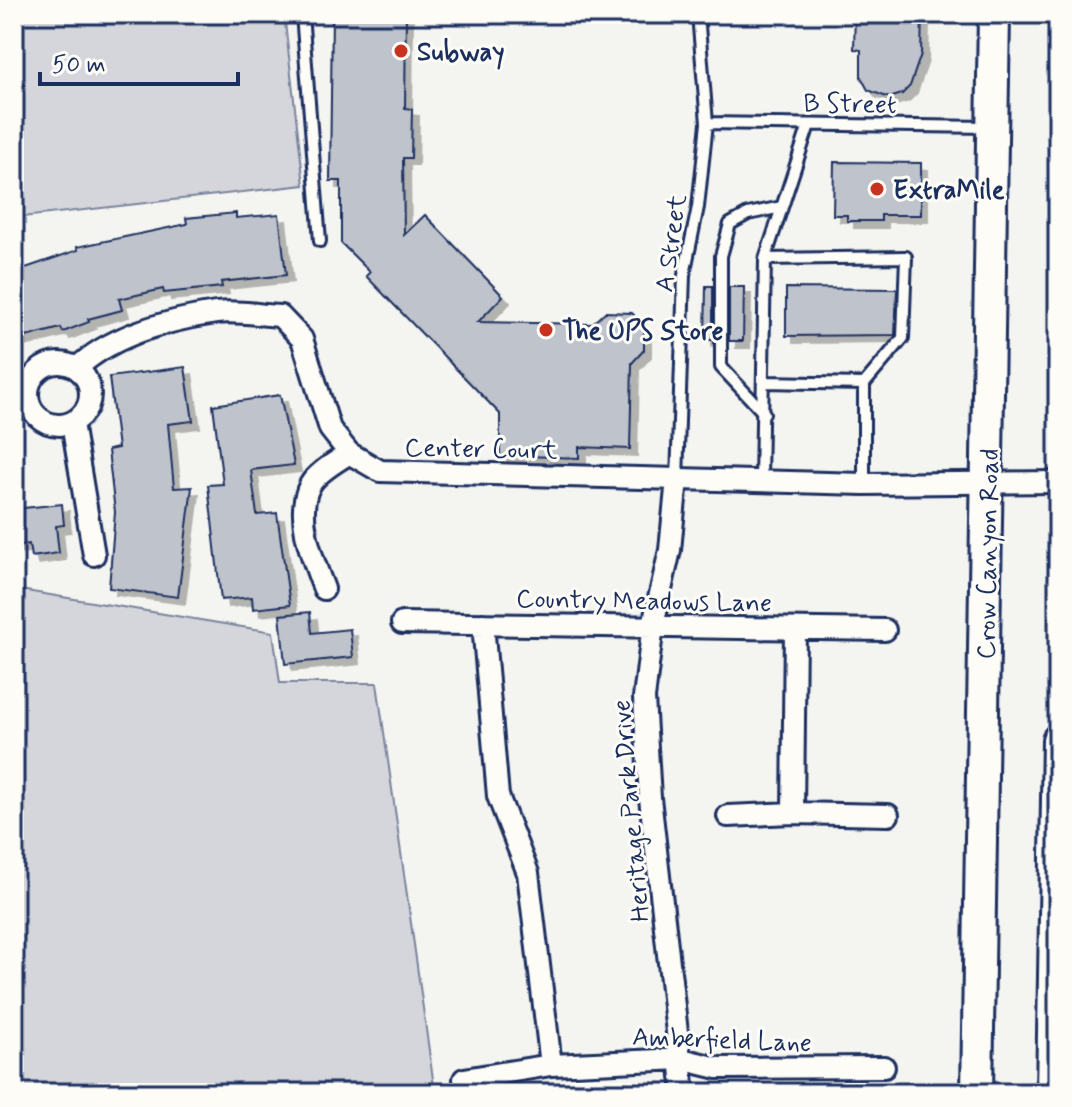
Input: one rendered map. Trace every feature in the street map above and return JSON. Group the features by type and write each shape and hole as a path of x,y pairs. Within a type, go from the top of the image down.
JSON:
{"main road":[{"name":"Crow Canyon Road","path":"977,1093 994,14"},
{"path":"1052,1093 1058,740"}],"street":[{"name":"Center Court","path":"77,368 98,349 138,333 218,313 280,316 302,339 330,429 349,453 380,471 864,484 1058,482"},
{"path":"52,363 77,368 86,378 90,390 89,403 72,423 59,426 36,416 22,382 52,363"},
{"path":"72,423 94,555"},
{"path":"324,589 309,550 306,508 310,485 349,453"},
{"name":"Heritage Park Drive","path":"677,479 670,550 653,625 644,698 649,784 684,1093"},
{"name":"Country Meadows Lane","path":"402,623 885,630"},
{"path":"483,624 498,796 528,873 551,1065"},
{"path":"793,813 795,629"},
{"path":"728,816 793,813 888,815"},
{"name":"Amberfield Lane","path":"464,1079 551,1065 681,1059 718,1068 884,1067"}],"lane":[{"path":"302,14 320,241"},
{"path":"547,14 669,14"},
{"name":"A Street","path":"677,479 684,275 698,207 707,123 698,14"},
{"name":"B Street","path":"707,123 992,127"},
{"path":"761,480 765,259 809,125"},
{"path":"764,413 721,367 721,256 730,224 748,214 782,207"},
{"path":"765,259 906,257 903,338 864,384 864,484"},
{"path":"765,382 864,384"}],"shaded area":[{"path":"14,14 284,14 304,185 14,218"},
{"path":"14,589 273,632 280,683 377,683 435,1093 14,1093"}],"building":[{"path":"332,14 406,14 405,108 412,109 411,158 403,158 404,235 425,215 503,296 478,322 592,324 605,312 632,313 644,326 644,350 632,363 630,449 579,447 579,458 500,455 500,414 366,276 370,272 341,243 341,181 330,181"},
{"path":"855,14 922,14 921,54 910,86 902,94 889,98 868,90 861,77 861,50 854,49"},
{"name":"ExtraMile","path":"834,162 921,163 921,215 881,215 881,221 847,221 847,215 833,215"},
{"path":"236,213 236,218 279,214 286,275 221,282 222,287 164,293 163,289 119,299 122,310 88,319 89,322 63,332 61,328 14,340 14,272 78,250 77,247 187,224 186,218"},
{"path":"706,286 713,286 713,340 705,340"},
{"path":"729,287 744,287 743,341 729,341"},
{"path":"786,288 897,289 895,335 786,336"},
{"path":"185,367 193,421 168,424 174,488 192,487 178,597 109,588 115,512 108,450 118,448 109,377"},
{"path":"280,395 294,465 251,470 257,515 277,513 290,605 253,609 252,597 221,600 208,485 223,484 213,405"},
{"path":"62,504 64,525 56,526 59,553 31,557 29,544 14,546 14,509"},
{"path":"310,612 312,633 350,629 353,657 285,664 280,615"}],"place":[{"name":"Subway","path":"401,51"},
{"name":"ExtraMile","path":"877,189"},
{"name":"The UPS Store","path":"546,330"}]}
